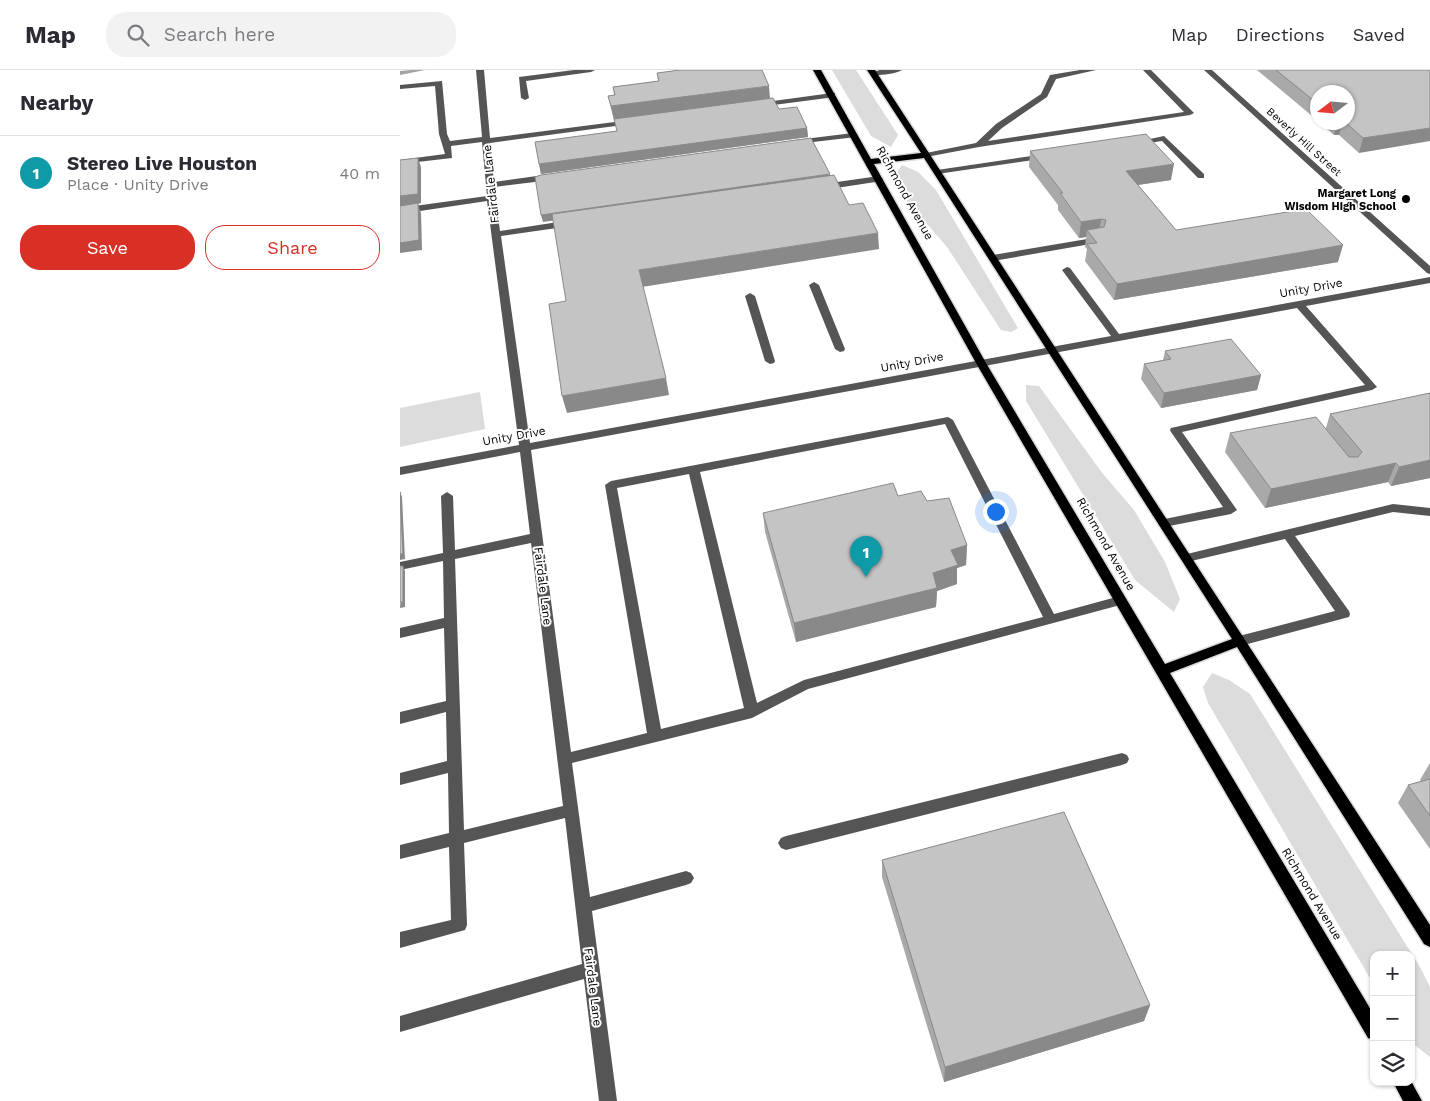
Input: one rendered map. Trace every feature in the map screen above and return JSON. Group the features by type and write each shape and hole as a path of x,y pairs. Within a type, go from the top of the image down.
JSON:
{"main road":[{"name":"Richmond Avenue","path":"817,70 981,363 1370,1025"},
{"path":"872,72 1240,641 1425,921 1430,939"},
{"path":"869,162 926,155"},
{"path":"1162,671 1240,641"},
{"path":"1404,1086 1413,1101"}],"street":[{"name":"Fairdale Lane","path":"480,70 491,198 526,448 608,1101"},
{"path":"525,98 522,79 591,70"},
{"path":"872,72 898,70"},
{"path":"979,144 999,126 1044,95 1052,77 1092,70"},
{"path":"926,155 979,144 1190,113 1147,70"},
{"name":"Beverly Hill Street","path":"1208,70 1430,271"},
{"path":"400,87 439,83 443,134 449,156 400,162"},
{"path":"751,106 832,95"},
{"path":"447,144 643,120"},
{"path":"790,143 853,135"},
{"path":"1126,144 1164,138 1201,176"},
{"path":"937,172 1050,155"},
{"path":"491,185 556,176"},
{"path":"818,188 879,179"},
{"path":"400,211 491,198"},
{"path":"497,234 581,221"},
{"path":"992,258 1100,240"},
{"path":"1066,270 1118,338"},
{"name":"Unity Drive","path":"400,471 1430,280"},
{"path":"814,285 840,349"},
{"path":"750,296 770,361"},
{"path":"1164,523 1231,510 1175,430 1372,386 1299,304"},
{"path":"655,736 610,485 948,420 1051,620"},
{"path":"694,469 752,712"},
{"path":"400,940 459,924 447,496"},
{"path":"1187,558 1393,508 1430,512"},
{"path":"1240,641 1344,614 1288,533"},
{"path":"400,566 537,537"},
{"path":"565,759 752,712 804,685 1120,601"},
{"path":"400,633 450,622"},
{"path":"400,718 453,705"},
{"path":"786,843 1122,759"},
{"path":"400,779 454,765"},
{"path":"400,852 571,810"},
{"path":"583,906 686,878"},
{"path":"400,1024 591,970"}],"shaded area":[{"path":"832,70 856,70 898,135 891,147 871,136"},
{"path":"902,165 918,172 936,190 1018,328 1011,332 1001,330 947,247 900,193 897,172"},
{"path":"1026,385 1039,386 1103,474 1134,510 1165,562 1180,599 1174,612 1135,580 1026,401"},
{"path":"480,392 485,429 400,447 400,408"},
{"path":"1212,673 1229,680 1250,694 1410,951 1370,951 1370,978 1208,703 1203,687"},
{"path":"1415,959 1430,987 1430,1057 1415,1045"}],"building":[{"path":"680,70 762,70 769,86 611,106 608,96 615,95 613,87 659,81 657,73"},
{"path":"1276,70 1430,70 1430,128 1363,138 1354,130 1355,85 1310,85 1310,98"},
{"path":"773,98 779,109 797,107 807,128 539,164 535,142 617,131 614,119"},
{"path":"1146,134 1174,164 1126,171 1176,230 1306,209 1343,245 1117,284 1087,244 1097,243 1087,230 1104,227 1106,220 1081,222 1060,193 1063,193 1030,151"},
{"path":"811,138 830,174 541,215 535,177 541,175"},
{"path":"418,158 418,194 400,196 400,160"},
{"path":"834,175 849,205 863,203 878,233 639,270 666,378 562,396 549,304 566,301 552,214"},
{"path":"418,203 419,240 400,243 400,206"},
{"path":"1231,339 1261,375 1164,393 1144,364 1171,359 1165,351"},
{"path":"1430,393 1430,460 1399,467 1396,463 1271,489 1230,433 1316,417 1349,457 1358,457 1362,452 1330,414"},
{"path":"893,483 898,496 921,491 927,501 949,498 967,545 951,550 958,565 933,573 937,588 794,623 763,513"},
{"path":"400,492 403,554 400,554"},
{"path":"400,566 403,566 403,602 400,602"},
{"path":"1430,779 1430,816 1408,785"},
{"path":"1064,812 1150,1005 945,1067 882,860"}],"waterway":[{"path":"400,73 422,70"}],"place":[{"name":"Margaret Long Wisdom High School","path":"1406,199"},
{"name":"Stereo Live Houston","path":"866,577"}]}
